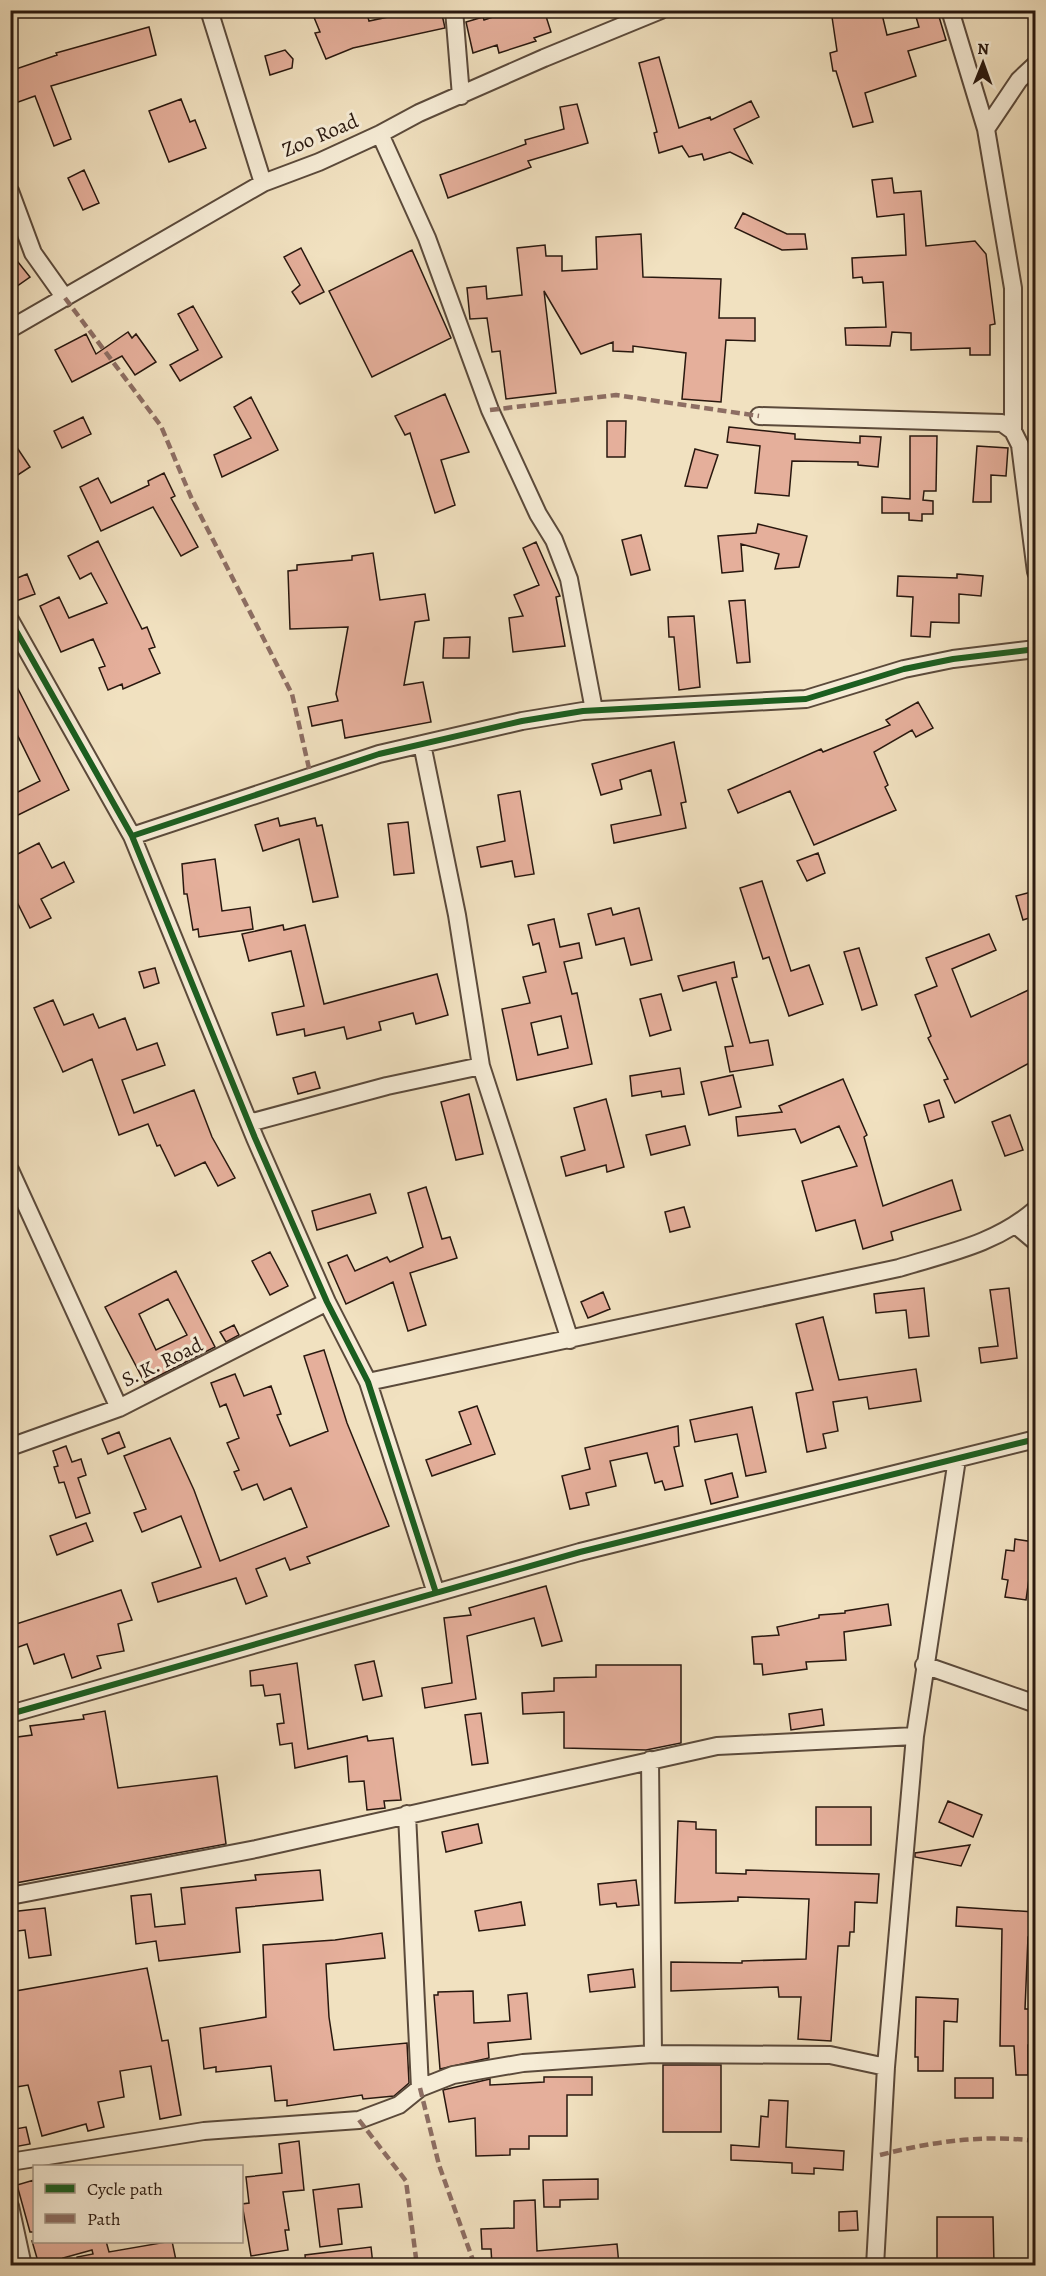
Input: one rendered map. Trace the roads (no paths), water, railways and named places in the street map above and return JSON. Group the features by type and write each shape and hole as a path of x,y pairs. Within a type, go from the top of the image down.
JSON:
{"street":[{"path":"209,10 263,183"},
{"path":"454,10 461,96"},
{"name":"Zoo Road","path":"10,329 263,183 380,134 419,113 544,58 661,10"},
{"path":"950,10 986,129 1013,288 1013,431 1020,445 1025,476 1035,572"},
{"path":"986,129 1019,80 1035,64"},
{"path":"380,134 428,238 490,410 538,514 554,540 569,579 594,710"},
{"path":"10,191 33,253 65,298"},
{"path":"759,416 982,421 1002,423 1013,431"},
{"path":"13,631 132,836 249,1123 327,1302 368,1382 436,1593"},
{"path":"132,836 379,754 522,721 594,710 806,699 904,669 953,658 1035,649"},
{"path":"422,744 457,915 481,1066 570,1340"},
{"path":"249,1123 387,1086 481,1066"},
{"path":"12,1175 119,1408"},
{"path":"368,1382 899,1268 983,1244 1017,1226 1035,1209"},
{"path":"1017,1226 1035,1242"},
{"name":"S. K. Road","path":"10,1447 119,1408 327,1302"},
{"path":"10,1714 580,1552 1035,1439"},
{"path":"875,2265 886,2067 915,1736 957,1459"},
{"path":"924,1665 1035,1704"},
{"path":"10,1896 256,1849 717,1746 915,1736"},
{"path":"650,1760 653,2054"},
{"path":"407,1814 420,2088"},
{"path":"10,2162 204,2131 359,2120 399,2105 420,2088 453,2075 523,2063 653,2054 830,2055 886,2067"},
{"path":"10,2206 23,2265"}]}
